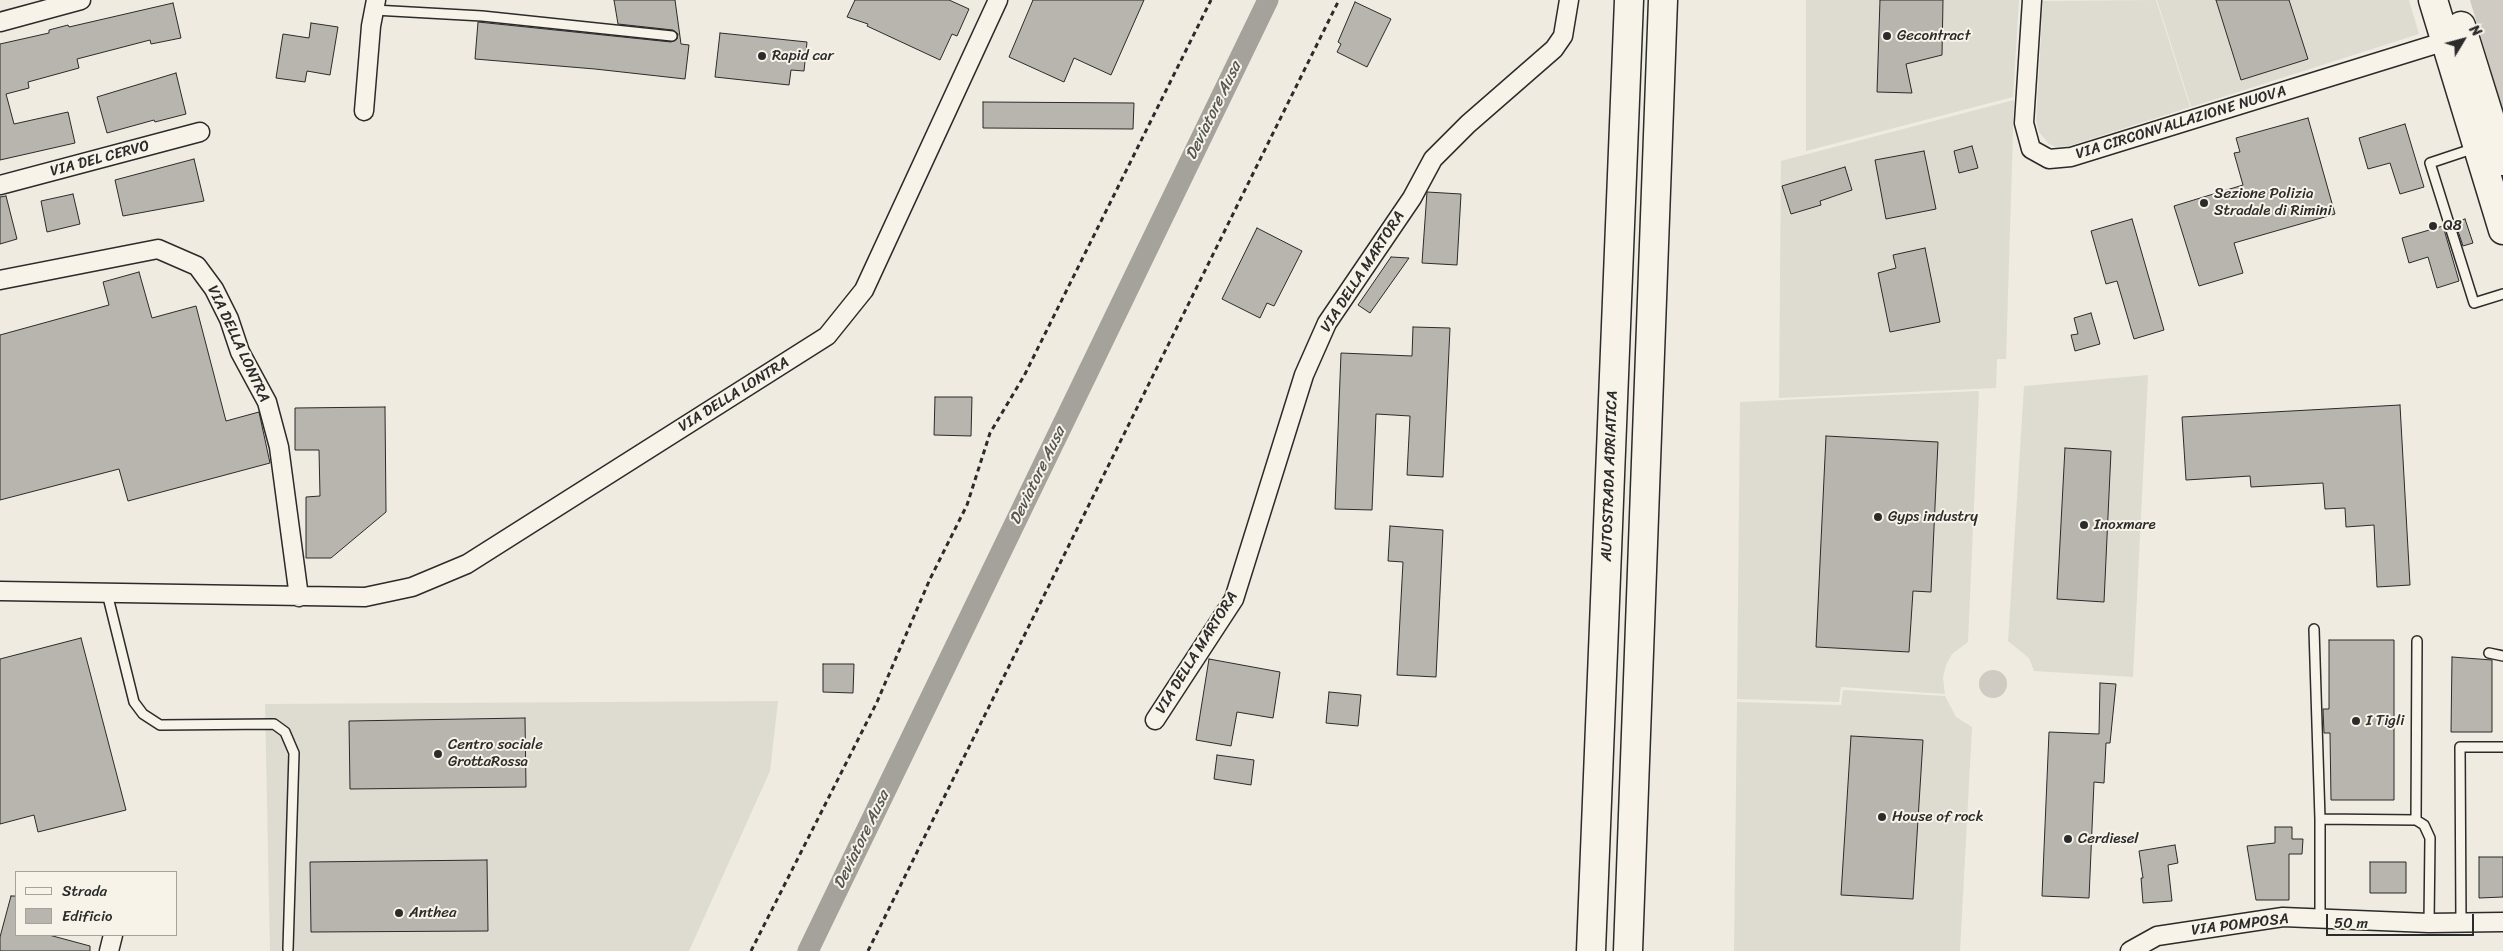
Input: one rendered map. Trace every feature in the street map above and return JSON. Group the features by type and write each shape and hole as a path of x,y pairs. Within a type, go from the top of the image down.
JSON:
{"main road":[{"name":"AUTOSTRADA ADRIATICA","path":"1591,951 1629,0"},
{"path":"1628,951 1663,0"},
{"path":"2433,0 2503,230"},
{"path":"2453,0 2503,161"}],"street":[{"path":"0,22 81,0"},
{"name":"VIA DELLA LONTRA","path":"0,591 300,597 365,596 412,586 467,564 827,336 864,290 998,0"},
{"name":"VIA DELLA MARTORA","path":"1155,720 1234,599 1304,375 1327,323 1412,198 1433,159 1468,124 1554,49 1563,36 1570,0"},
{"name":"VIA CIRCONVALLAZIONE NUOVA","path":"2032,0 2024,122 2031,149 2049,159 2071,157 2446,41"},
{"path":"364,111 375,5"},
{"name":"VIA DEL CERVO","path":"0,185 200,132"},
{"name":"VIA DELLA LONTRA","path":"0,280 158,249 197,266 214,289 229,319 240,352 267,402 279,447 300,597"},
{"name":"VIA POMPOSA","path":"2130,951 2157,936 2282,917 2429,923 2503,922"},
{"path":"109,951 113,936"}],"lane":[{"path":"375,5 672,36"},
{"path":"2478,148 2430,163 2474,303 2503,294"},
{"path":"107,593 134,702 143,714 160,725 274,724 285,732 294,753 288,949"},
{"path":"2314,629 2320,820 2320,919"},
{"path":"2416,820 2417,641"},
{"path":"2489,653 2503,656"},
{"path":"2461,922 2460,747 2503,747"},
{"path":"2320,820 2416,820 2424,825 2430,838 2429,923"}],"path":[{"path":"750,951 877,702 930,579 966,505 990,433 1024,376 1211,0"},
{"path":"868,951 1339,0"}],"shaded area":[{"path":"1806,0 2019,0 2013,97 1806,151"},
{"path":"2156,0 2190,107 2069,146 2056,147 2049,144 2039,132 2036,121 2043,1"},
{"path":"2157,0 2409,0 2419,34 2191,107"},
{"path":"2470,0 2503,0 2503,111"},
{"path":"2014,100 2006,359 1997,359 1996,388 1779,398 1781,161"},
{"path":"2148,375 2133,677 2034,671 2029,658 2008,641 2024,386"},
{"path":"1979,391 1968,642 1952,654 1946,665 1943,678 1945,694 1841,687 1839,702 1737,699 1740,402"},
{"path":"1993,670 2003,674 2007,684 2003,694 1993,698 1983,694 1979,684 1983,674"},
{"path":"1843,690 1945,696 1956,717 1972,727 1960,951 1734,951 1737,702 1841,705"},
{"path":"778,701 770,771 689,951 270,951 265,704"}],"building":[{"path":"614,0 675,0 681,44 689,45 685,79 475,59 478,22 671,42 677,39 678,34 673,30 618,24"},
{"path":"855,0 949,0 969,9 957,36 952,34 940,60 867,26 868,24 847,17"},
{"path":"1033,0 1144,0 1111,75 1074,58 1064,82 1009,57"},
{"path":"1880,0 1943,0 1942,55 1906,64 1912,93 1877,92"},
{"path":"2216,0 2289,0 2308,59 2241,80"},
{"path":"1355,2 1391,19 1367,67 1337,52 1341,44 1338,42"},
{"path":"173,3 181,38 151,44 150,40 77,59 79,68 28,82 29,88 6,94 14,124 68,112 75,143 0,160 0,44 49,33 49,30 68,25 69,27"},
{"path":"311,23 338,27 330,75 307,71 305,82 276,78 283,34 309,38"},
{"name":"Rapid car","path":"720,33 807,42 804,71 791,70 789,85 715,77"},
{"path":"176,73 186,114 155,122 154,120 107,133 97,97"},
{"path":"983,102 1134,103 1133,129 983,128"},
{"path":"2308,118 2335,214 2234,243 2243,273 2199,286 2174,206 2243,185 2234,153 2240,152 2236,138"},
{"path":"2405,124 2424,187 2400,194 2390,163 2368,169 2359,138"},
{"path":"1972,146 1978,168 1959,173 1954,151"},
{"path":"1924,151 1936,209 1886,219 1875,160"},
{"path":"194,159 204,201 123,216 115,180"},
{"path":"1845,167 1852,190 1820,201 1821,205 1791,214 1782,186"},
{"path":"1427,192 1461,194 1457,265 1422,263"},
{"path":"73,194 80,224 47,232 41,201"},
{"path":"6,196 17,239 0,244 0,197"},
{"path":"2132,219 2164,330 2134,339 2117,281 2106,284 2091,231"},
{"path":"2465,219 2473,243 2463,246 2455,222"},
{"path":"2443,226 2459,281 2437,288 2428,257 2409,263 2402,238"},
{"path":"1257,228 1302,251 1274,306 1267,303 1260,318 1222,299"},
{"path":"1925,248 1940,322 1890,332 1878,273 1896,268 1893,255"},
{"path":"1391,257 1409,258 1370,313 1358,305"},
{"path":"139,272 152,318 196,306 226,421 259,412 270,463 128,501 119,469 0,500 0,335 109,305 103,282"},
{"path":"2091,313 2100,344 2075,351 2071,335 2078,334 2074,318"},
{"path":"1413,327 1450,328 1443,477 1407,475 1410,416 1376,414 1372,510 1335,509 1341,353 1412,356"},
{"path":"935,397 972,397 971,436 934,435"},
{"path":"2400,405 2410,585 2377,587 2374,525 2346,527 2345,508 2325,509 2323,483 2251,487 2250,476 2186,480 2182,417"},
{"path":"385,407 386,512 331,558 306,558 306,497 320,496 319,450 295,450 295,408"},
{"name":"Gyps industry","path":"1826,436 1938,442 1931,592 1913,591 1909,652 1816,647"},
{"name":"Inoxmare","path":"2065,448 2111,451 2104,602 2057,599"},
{"path":"1390,526 1443,530 1436,677 1397,675 1403,562 1388,561"},
{"path":"81,638 126,810 38,832 34,815 0,824 0,659"},
{"name":"I Tigli","path":"2329,640 2394,640 2394,800 2331,800 2330,733 2324,733 2323,709 2329,709"},
{"path":"2452,657 2492,660 2492,732 2451,732"},
{"path":"1209,659 1280,672 1273,718 1237,712 1231,746 1196,740"},
{"path":"823,664 854,664 853,693 823,692"},
{"name":"Cerdiesel","path":"2100,683 2116,684 2110,743 2106,743 2104,783 2094,782 2089,898 2042,896 2049,732 2099,734"},
{"path":"1329,692 1361,695 1358,726 1326,723"},
{"name":"Centro sociale GrottaRossa","path":"525,718 526,787 350,789 349,721"},
{"name":"House of rock","path":"1851,736 1923,740 1913,899 1841,895"},
{"path":"1217,755 1254,760 1251,785 1214,779"},
{"path":"2275,827 2292,827 2292,839 2303,839 2302,854 2289,854 2289,900 2256,900 2247,846 2275,843"},
{"path":"2175,845 2178,863 2168,865 2172,901 2143,903 2141,878 2143,878 2139,851"},
{"path":"2479,857 2503,857 2503,897 2479,898"},
{"name":"Anthea","path":"487,860 488,931 311,932 310,862"},
{"path":"2370,862 2406,862 2406,893 2370,893"},
{"path":"11,896 15,896 15,936 53,936 90,946 90,951 0,951 0,937"}],"waterway":[{"name":"Deviatore Ausa","path":"808,951 1268,0"}],"place":[{"name":"Gecontract","path":"1887,36"},
{"name":"Rapid car","path":"762,56"},
{"name":"Sezione Polizia Stradale di Rimini","path":"2204,203"},
{"name":"Q8","path":"2433,226"},
{"name":"Gyps industry","path":"1878,517"},
{"name":"Inoxmare","path":"2084,525"},
{"name":"I Tigli","path":"2356,721"},
{"name":"Centro sociale GrottaRossa","path":"438,754"},
{"name":"House of rock","path":"1882,817"},
{"name":"Cerdiesel","path":"2068,839"},
{"name":"Anthea","path":"399,913"}]}
